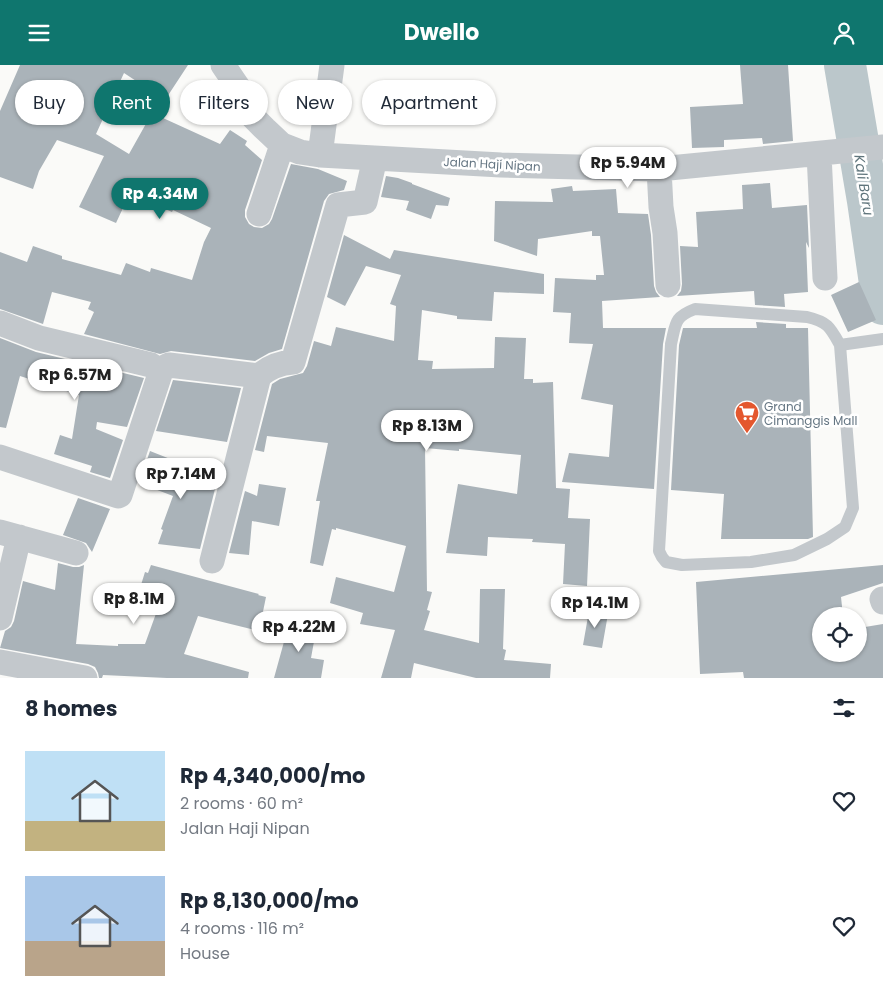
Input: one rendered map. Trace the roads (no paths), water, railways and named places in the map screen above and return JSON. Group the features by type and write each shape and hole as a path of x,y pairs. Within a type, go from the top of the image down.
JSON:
{"street":[{"name":"Jalan Haji Nipan","path":"223,65 238,87 249,113 282,145 300,152 320,155 501,165 659,169 883,147"},
{"path":"320,155 332,65"},
{"path":"259,214 282,145"},
{"path":"825,277 826,153"},
{"path":"212,561 259,376 272,367 282,363 293,362 338,205 365,202 375,158"},
{"path":"659,169 661,207 666,233 668,285"},
{"path":"0,323 39,338 152,365 159,370"},
{"path":"159,370 169,365 259,376"},
{"path":"0,457 115,496 120,495 160,374 159,370"},
{"path":"0,618 10,535 76,553"},
{"path":"0,662 85,678"}],"lane":[{"path":"695,309 806,317 820,320 829,326 840,345 853,508 845,527 827,539 794,555 751,563 682,565 666,561 660,551 671,344 677,321 683,314 695,309"},
{"path":"840,345 883,339"}],"waterway":[{"name":"Kali Baru","path":"845,65 883,304"}],"place":[{"name":"Grand Cimanggis Mall","path":"747,434"}]}
